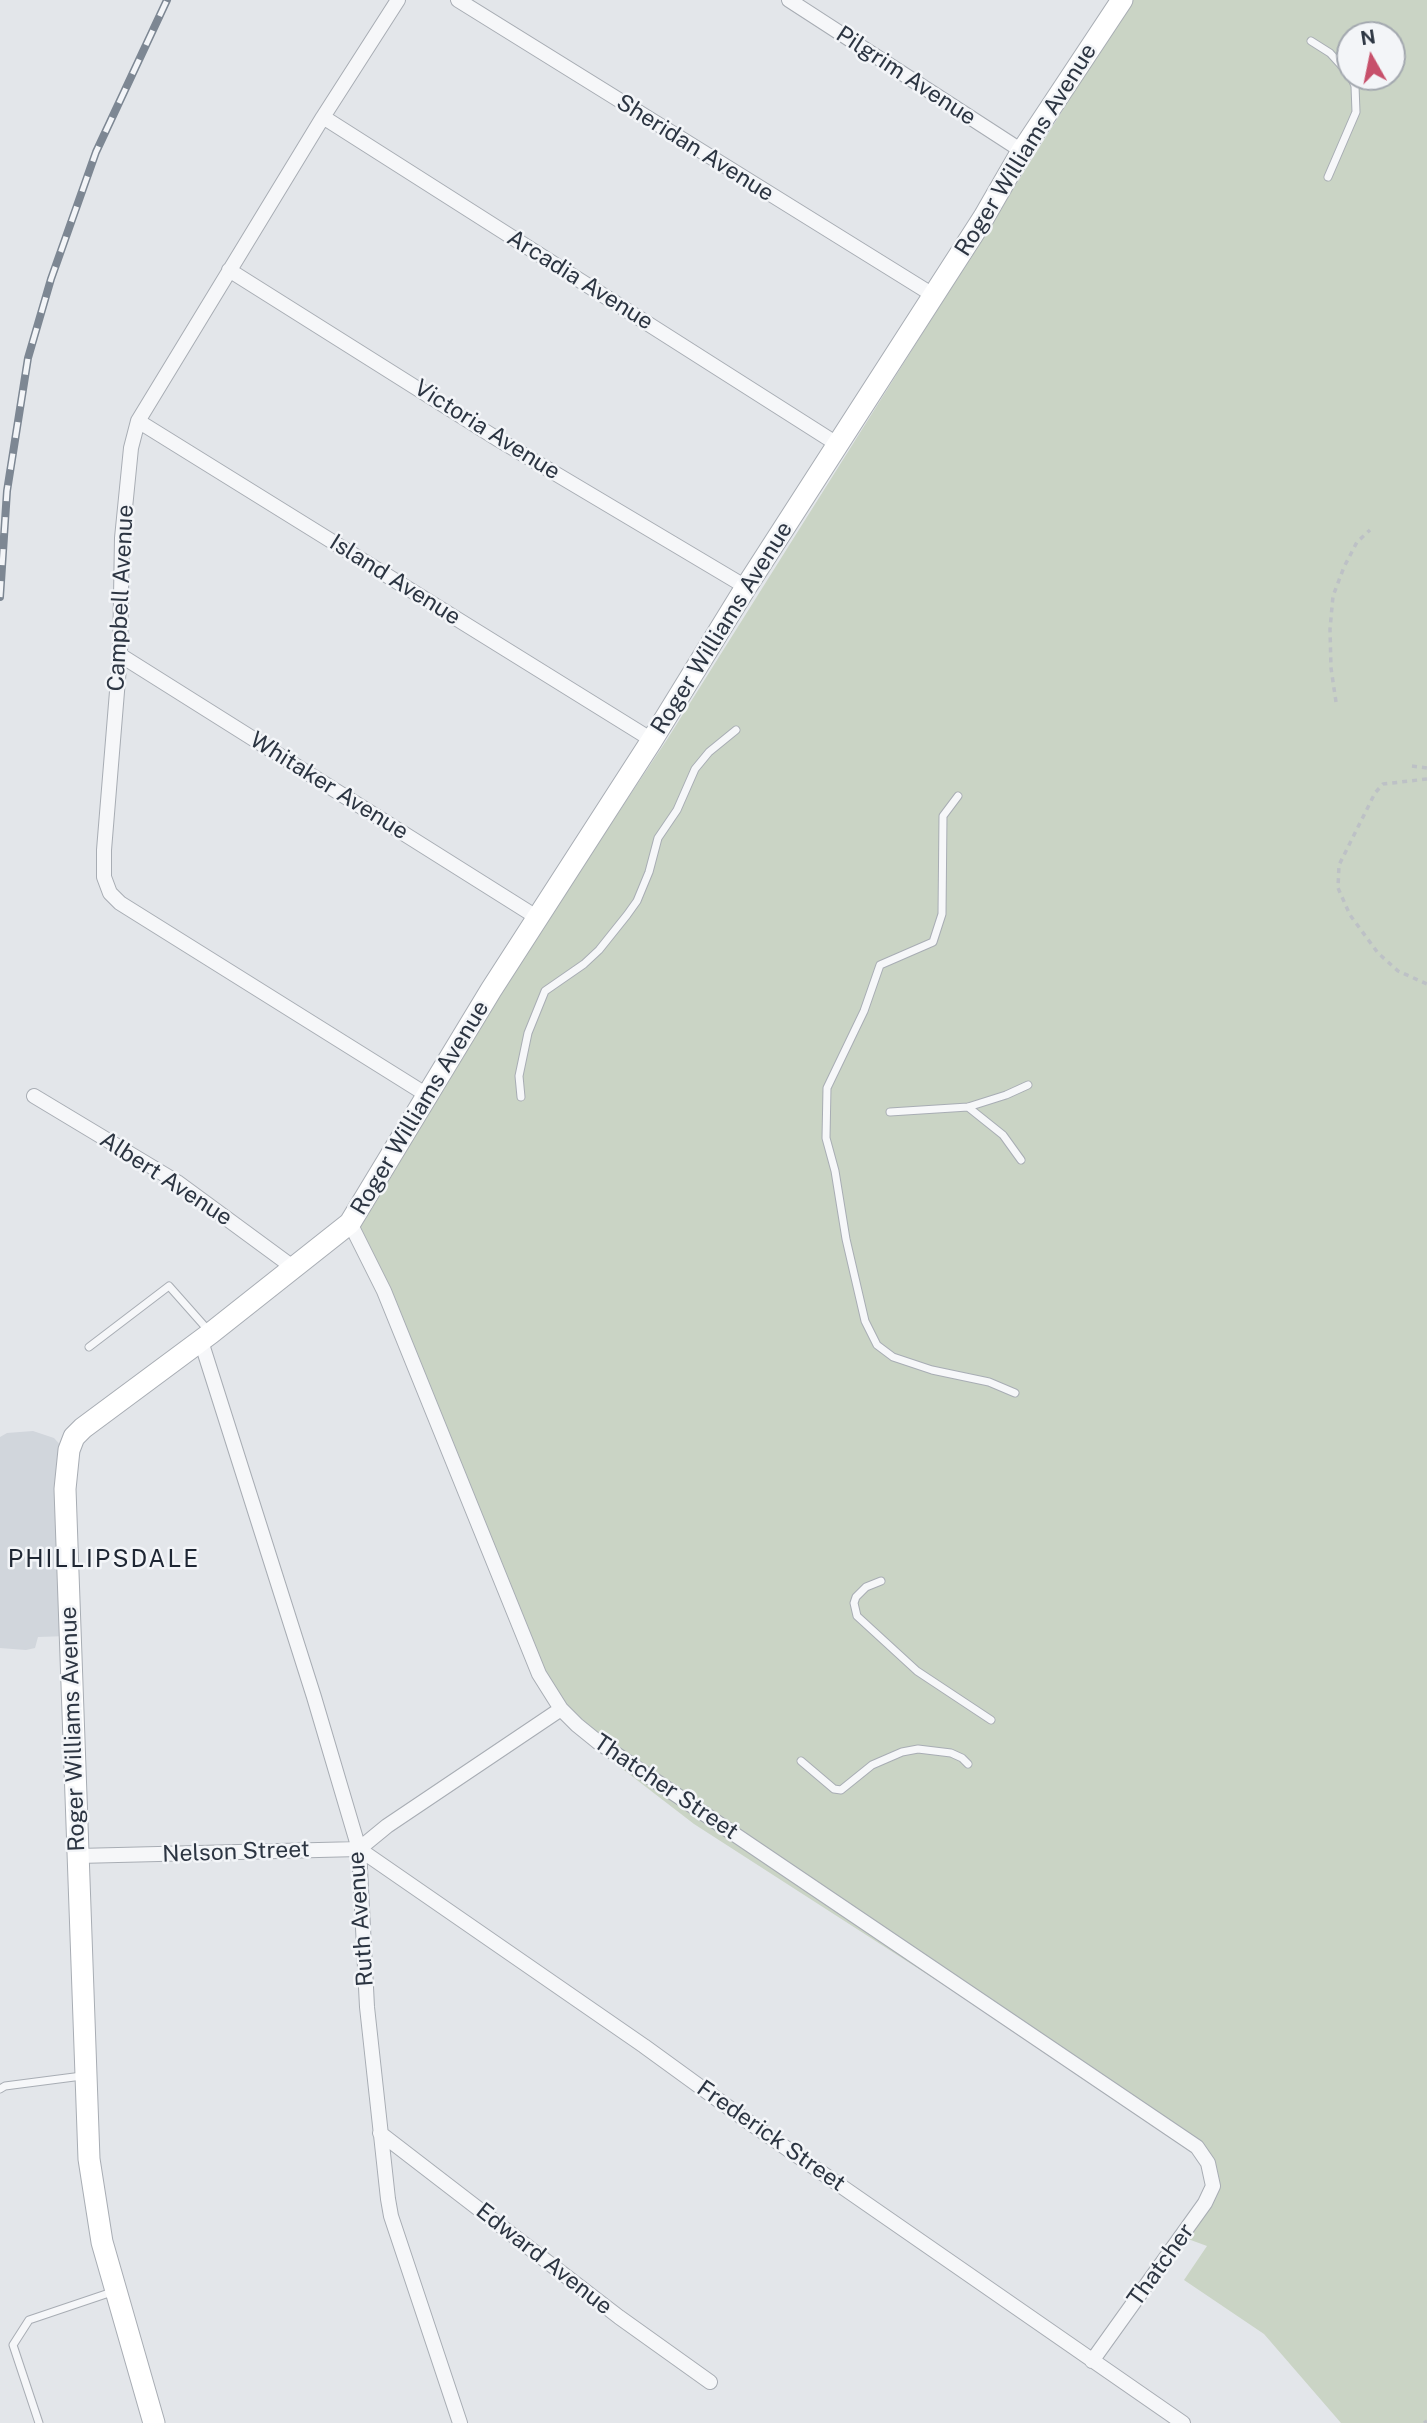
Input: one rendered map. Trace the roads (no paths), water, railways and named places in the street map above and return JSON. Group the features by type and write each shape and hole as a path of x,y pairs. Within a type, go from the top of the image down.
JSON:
{"main road":[{"name":"Roger Williams Avenue","path":"154,2423 116,2291 94,2198 85,2076 65,1489 69,1450 74,1437 350,1223 427,1095 746,587 1119,1"}],"street":[{"name":"Campbell Avenue","path":"398,0 323,117 138,421 131,449 122,538 120,655 104,877 110,894 120,903 427,1095"},
{"name":"Sheridan Avenue","path":"458,0 933,295"},
{"name":"Pilgrim Avenue","path":"789,0 1023,151"},
{"name":"Arcadia Avenue","path":"323,117 837,444"},
{"name":"Victoria Avenue","path":"229,270 499,440 746,587"},
{"name":"Island Avenue","path":"138,421 652,740"},
{"name":"Whitaker Avenue","path":"120,655 538,918"},
{"name":"Albert Avenue","path":"34,1096 177,1182 294,1268"},
{"name":"Thatcher Street","path":"350,1223 384,1291 539,1674 561,1709 598,1742 1197,2147 1208,2163"},
{"name":"Ruth Avenue","path":"206,1337 359,1849 367,2007 391,2216 460,2423"},
{"path":"359,1849 387,1826 561,1709"},
{"name":"Nelson Street","path":"78,1856 359,1849"},
{"name":"Frederick Street","path":"359,1849 1183,2423"},
{"name":"Edward Avenue","path":"380,2133 619,2316 710,2382"},
{"name":"Thatcher","path":"1091,2361 1205,2203 1213,2186 1208,2163"}],"lane":[{"path":"1311,41 1336,60"},
{"path":"1328,177 1356,112 1355,91"},
{"path":"521,1097 519,1076 528,1033 545,991 599,950 627,915 637,901 649,872 658,838 677,810 695,769 709,751 736,730"},
{"path":"958,796 943,816 942,914 933,942 880,965 864,1011 827,1088 826,1138 865,1321 877,1345 893,1357 932,1370 989,1382 1015,1394"},
{"path":"890,1112 968,1107 1028,1085"},
{"path":"968,1107 1003,1135 1021,1160"},
{"path":"89,1347 169,1286 206,1337"},
{"path":"881,1581 866,1587 856,1597 854,1603 857,1616 918,1671 990,1720"},
{"path":"801,1761 834,1789 841,1790 872,1765 902,1752 918,1749 951,1753 968,1764"},
{"path":"0,2089 5,2086 85,2076"},
{"path":"38,2423 13,2345 29,2320 116,2291"}],"railway":[{"path":"0,597 7,491 28,358 51,279 96,152 167,0"}],"district":[{"name":"PHILLIPSDALE","path":"104,1560"}]}
